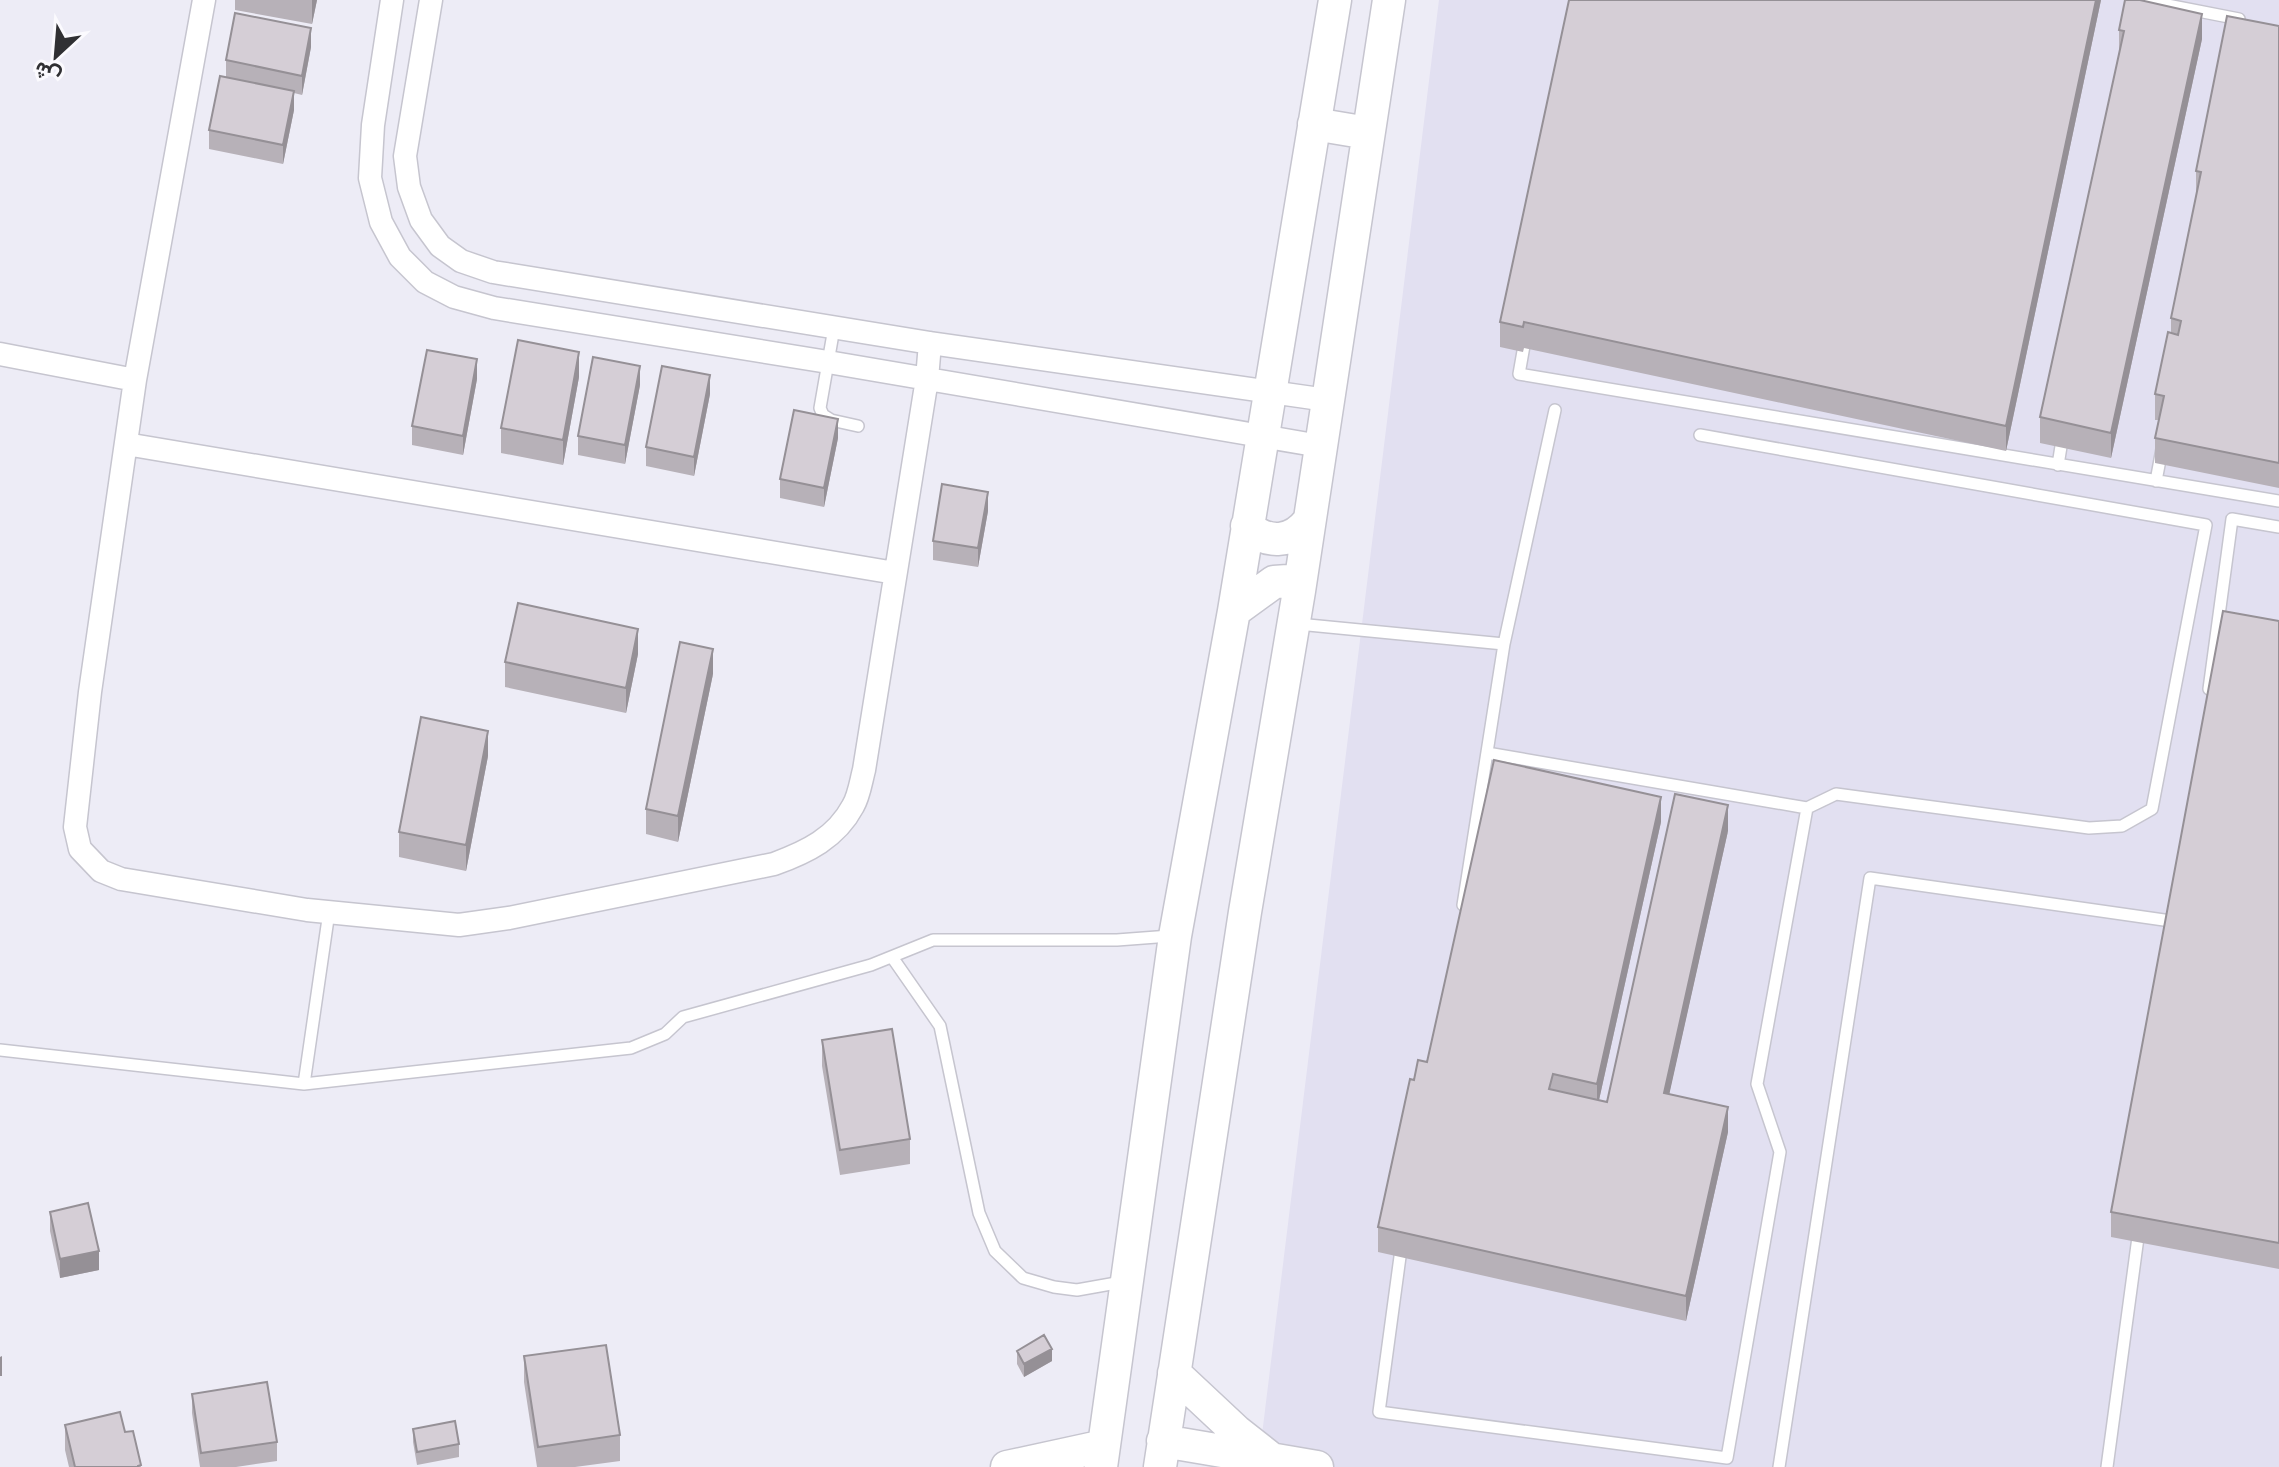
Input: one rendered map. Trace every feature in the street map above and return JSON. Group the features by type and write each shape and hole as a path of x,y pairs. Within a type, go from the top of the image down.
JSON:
{"street":[{"path":"204,0 135,380 90,692 75,827 80,849 101,871 121,879 329,912 459,925 509,918 774,864 807,852 834,833 855,804 864,770 927,379 930,343"},
{"path":"392,0 373,125 370,178 381,222 400,257 425,282 454,297 494,308 1320,446"},
{"path":"431,0 405,156 409,187 421,220 440,246 461,261 493,272 834,328 1327,400"},
{"path":"1007,1467 1102,1457 1175,936 1234,611 1335,0"},
{"path":"1317,1467 1271,1459 1161,1454 1245,912 1299,591 1389,0"},
{"path":"1314,124 1368,133"},
{"path":"0,354 135,380"},
{"path":"126,444 895,573"},
{"path":"1247,526 1264,538 1285,539 1309,521"},
{"path":"1234,611 1274,582 1288,581 1299,591"},
{"path":"1174,1373 1271,1459"}],"lane":[{"path":"2136,31 2142,0 2252,21"},
{"path":"2235,34 2238,19"},
{"path":"834,328 820,408 823,415 831,420 858,426"},
{"path":"1527,328 1519,374 2279,501"},
{"path":"1460,923 1504,644 1555,410"},
{"path":"2058,465 2066,418"},
{"path":"1487,753 1807,808 1836,794 2089,828 2122,826 2152,809 2206,525 1700,435"},
{"path":"2156,481 2165,435"},
{"path":"2207,705 2232,519 2279,527"},
{"path":"1293,624 1504,644"},
{"path":"1404,1225 1379,1412 1727,1458 1780,1152 1757,1084 1807,808"},
{"path":"1779,1467 1870,878 2179,922"},
{"path":"2177,937 2181,906"},
{"path":"304,1084 329,912"},
{"path":"0,1050 304,1084 631,1048 665,1034 683,1017 871,965 933,940 1117,940 1175,936"},
{"path":"892,957 940,1026 979,1213 995,1251 1023,1278 1054,1287 1077,1290 1127,1281"},
{"path":"2107,1467 2140,1218"}],"shaded area":[{"path":"1439,0 2279,0 2279,1467 1258,1467"}],"building":[{"path":"1569,0 2096,0 2006,426 1524,322 1523,327 1500,322"},
{"path":"2125,0 2140,0 2202,14 2111,433 2040,417 2124,31 2119,30"},
{"path":"235,13 311,28 302,76 226,60"},
{"path":"2227,16 2279,26 2279,463 2155,438 2164,396 2155,394 2168,332 2178,335 2181,321 2171,318 2201,172 2196,171"},
{"path":"220,76 294,91 283,145 209,130"},
{"path":"518,340 579,352 563,440 501,428"},
{"path":"427,350 477,359 463,436 412,426"},
{"path":"593,357 640,366 625,445 578,436"},
{"path":"662,366 710,375 694,457 646,447"},
{"path":"794,410 838,419 824,488 780,479"},
{"path":"942,484 988,492 978,548 933,541"},
{"path":"518,603 638,629 626,688 505,662"},
{"path":"2223,611 2279,621 2279,1243 2111,1212"},
{"path":"680,642 713,649 678,816 646,809"},
{"path":"421,717 488,731 466,845 399,832"},
{"path":"1494,760 1661,797 1597,1084 1553,1074 1549,1089 1607,1102 1675,794 1728,805 1664,1093 1728,1107 1686,1296 1378,1227 1410,1079 1414,1080 1418,1060 1427,1062"},
{"path":"892,1029 910,1139 840,1150 822,1040"},
{"path":"88,1203 99,1251 60,1259 50,1212"},
{"path":"1044,1335 1052,1349 1024,1364 1017,1351"},
{"path":"606,1345 620,1435 538,1447 524,1356"},
{"path":"267,1382 277,1442 201,1453 192,1394"},
{"path":"120,1412 125,1432 133,1431 141,1465 75,1467 65,1425"},
{"path":"455,1421 459,1444 417,1452 413,1429"}]}
